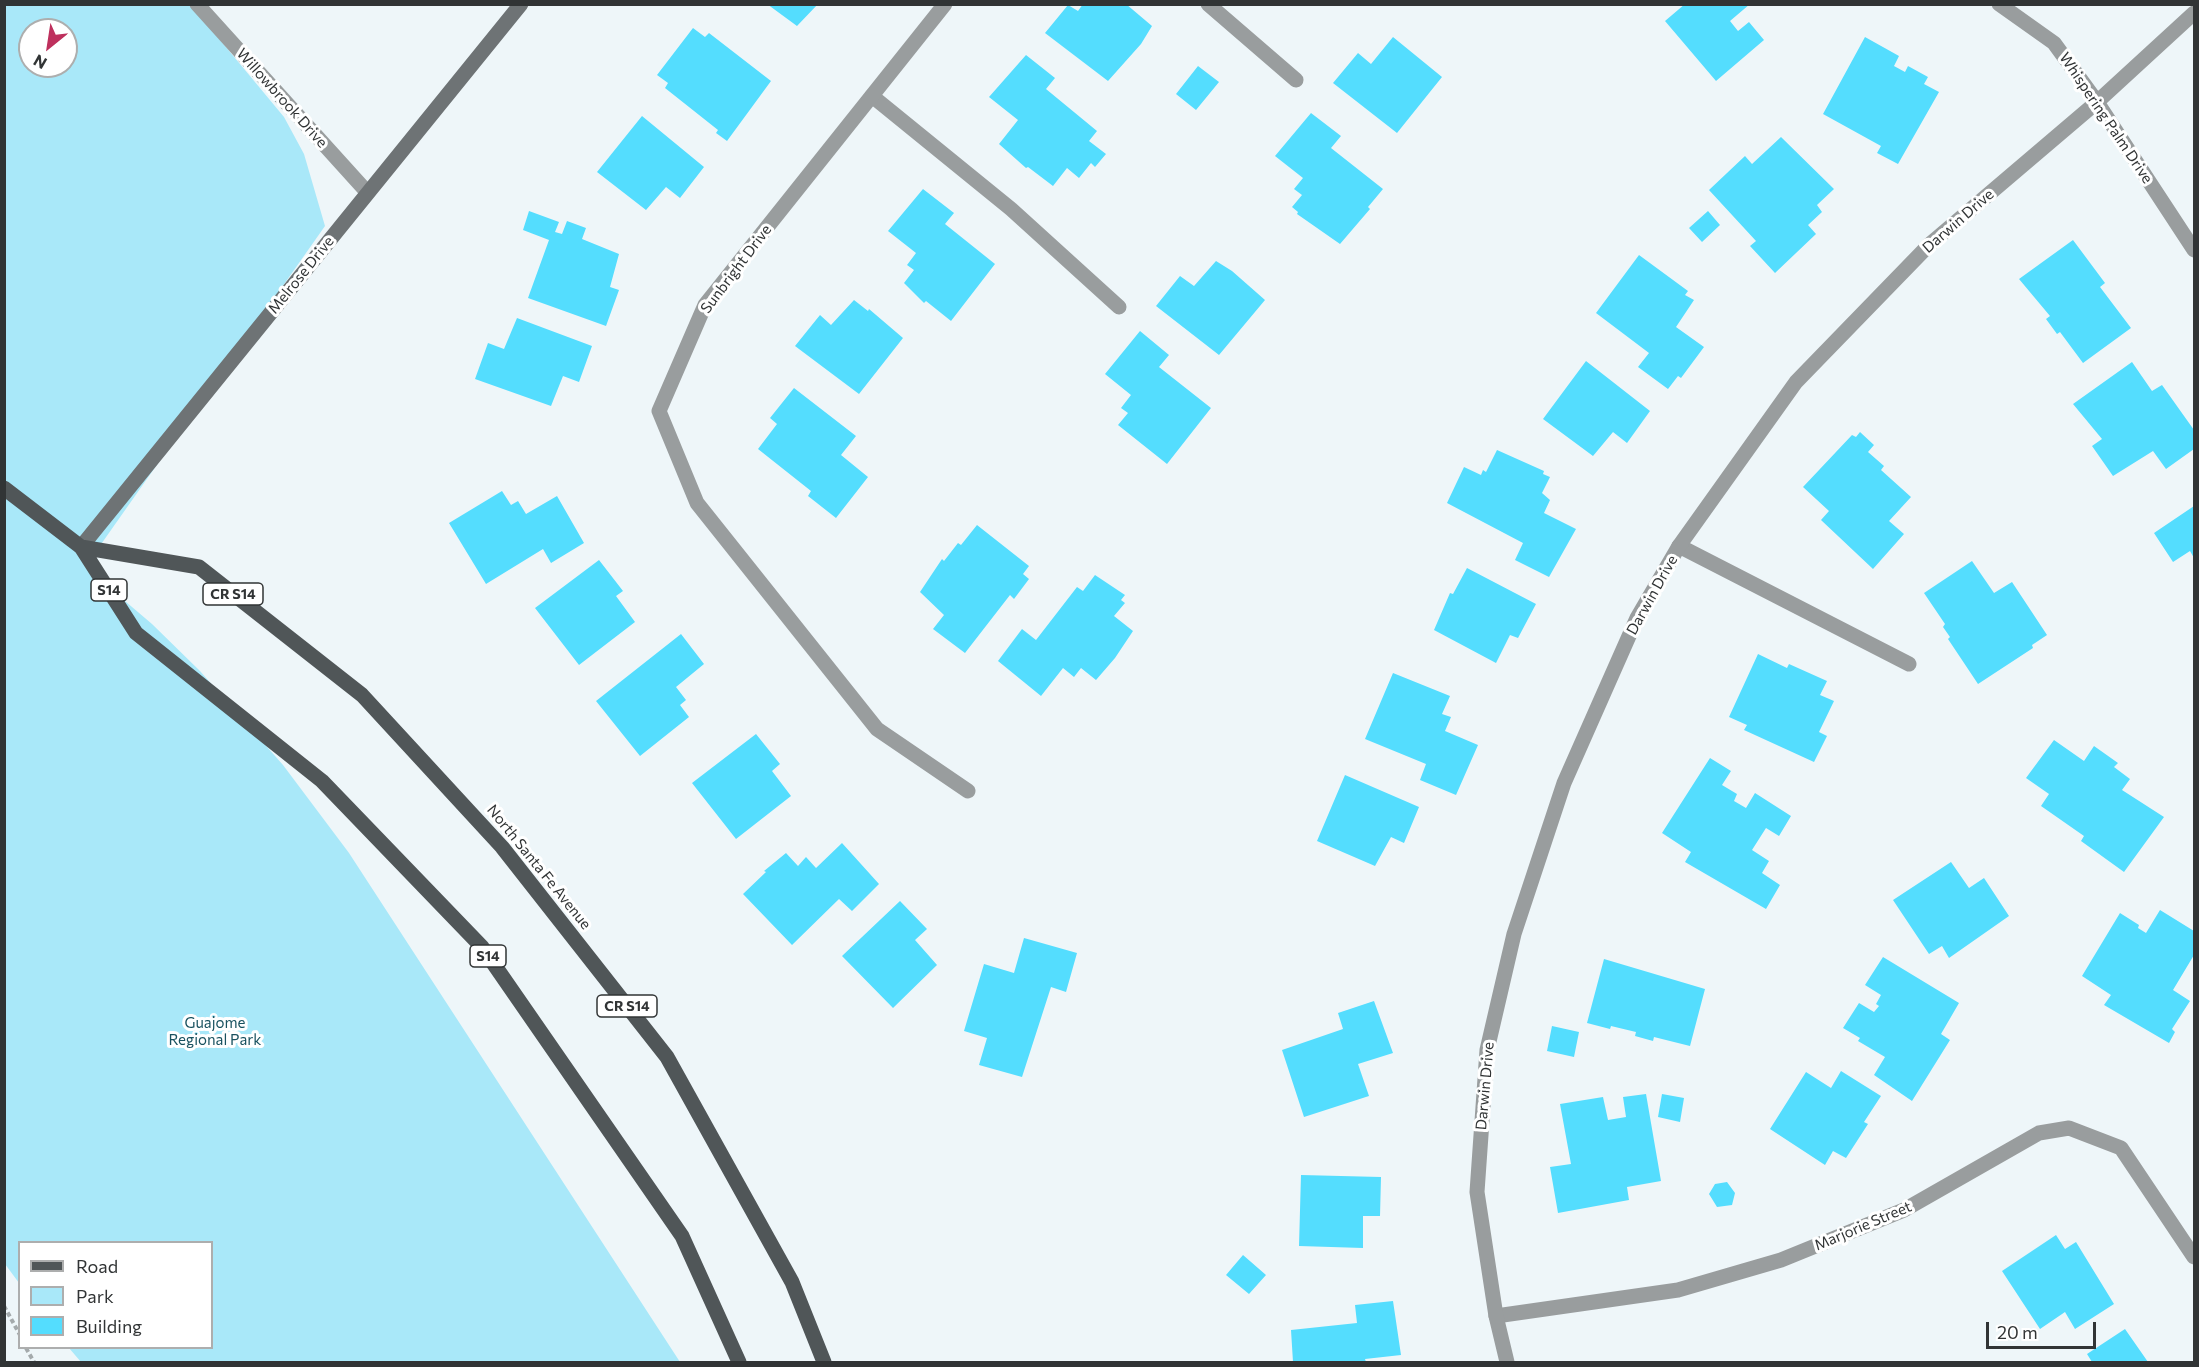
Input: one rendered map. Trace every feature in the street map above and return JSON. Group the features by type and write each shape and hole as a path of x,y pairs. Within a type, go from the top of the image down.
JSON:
{"main road":[{"name":"Melrose Drive","path":"81,547 367,192 438,110 521,4"},
{"name":"North Santa Fe Avenue","path":"4,488 81,547 136,633 322,782 482,947 682,1236 739,1362"},
{"name":"North Santa Fe Avenue","path":"81,547 199,567 362,695 502,847 667,1057 792,1282 824,1362"}],"street":[{"name":"Willowbrook Drive","path":"197,4 367,192"},
{"name":"Sunbright Drive","path":"945,4 705,305 659,411 697,503 877,729 968,791"},
{"path":"1208,4 1296,80"},
{"name":"Whispering Palm Drive","path":"1999,4 2054,43 2097,102 2194,250"},
{"name":"Darwin Drive","path":"1507,1362 1496,1316 1477,1192 1487,1050 1514,934 1564,783 1637,618 1679,546 1796,382 1929,245 2097,102 2194,13"},
{"path":"872,96 1011,209 1119,307"},
{"path":"1679,546 1809,615 1909,664"},
{"name":"Marjorie Street","path":"1496,1316 1678,1290 1781,1260 1904,1210 2040,1133 2069,1128 2121,1148 2194,1257"}],"path":[{"path":"4,1306 18,1331"}],"green space":[{"name":"Guajome Regional Park","path":"5,5 191,5 284,117 304,154 325,226 85,567 152,624 200,671 283,765 349,853 680,1362 81,1362 70,1349 213,1349 213,1241 18,1241 18,1282 5,1264"}],"building":[{"path":"767,4 818,4 797,26"},
{"path":"1083,4 1126,4 1152,26 1141,44 1108,81 1045,33 1068,5 1078,11"},
{"path":"1685,4 1750,4 1730,21 1738,31 1749,22 1764,40 1716,81 1665,21"},
{"path":"693,28 705,37 709,33 771,81 727,141 716,133 718,130 665,88 668,83 657,75"},
{"path":"1393,37 1442,77 1397,133 1333,83 1358,53 1371,64"},
{"path":"1865,37 1899,56 1894,66 1905,72 1908,66 1928,77 1924,84 1939,92 1898,164 1877,153 1881,146 1823,114"},
{"path":"1026,55 1055,78 1046,89 1097,131 1089,141 1106,154 1095,167 1091,163 1079,178 1067,168 1053,186 1028,167 1026,168 999,144 1018,120 989,97"},
{"path":"1198,66 1219,82 1196,110 1176,94"},
{"path":"1311,113 1341,136 1331,148 1383,189 1368,207 1370,209 1340,244 1297,214 1298,212 1292,207 1302,195 1294,189 1303,178 1275,156"},
{"path":"642,116 704,167 680,198 666,187 646,210 597,172"},
{"path":"1781,137 1834,189 1817,205 1822,212 1808,225 1816,234 1775,273 1750,246 1756,241 1709,190 1745,156 1752,164"},
{"path":"923,189 954,213 945,224 995,264 951,321 926,301 924,303 904,283 914,270 907,265 916,253 888,231"},
{"path":"529,211 559,222 555,232 562,234 567,221 586,228 582,239 619,254 610,287 619,290 606,326 528,298 549,240 523,230"},
{"path":"1708,211 1720,225 1702,242 1689,228"},
{"path":"2073,240 2105,283 2100,287 2131,328 2083,363 2060,332 2057,334 2046,319 2050,316 2019,279"},
{"path":"1639,255 1688,291 1685,295 1694,300 1676,327 1704,347 1681,378 1678,376 1668,389 1638,367 1649,353 1596,313"},
{"path":"1216,261 1232,271 1265,300 1219,355 1156,306 1180,276 1194,286"},
{"path":"854,300 868,311 869,309 903,338 859,394 795,346 820,315 831,325"},
{"path":"517,318 592,346 579,382 563,376 551,406 475,379 488,343 504,349"},
{"path":"1140,331 1169,355 1159,367 1211,408 1167,464 1118,425 1128,413 1121,408 1131,395 1105,374"},
{"path":"1586,361 1650,411 1627,443 1613,432 1593,456 1543,419"},
{"path":"2132,362 2152,391 2162,385 2194,430 2194,449 2166,469 2153,451 2113,476 2092,446 2102,439 2073,404"},
{"path":"794,388 856,436 841,455 868,477 836,518 808,496 811,491 758,449 777,424 770,418"},
{"path":"1860,432 1874,445 1868,452 1884,466 1881,470 1911,497 1889,521 1904,534 1873,569 1821,520 1829,511 1803,487 1852,435 1856,437"},
{"path":"1497,450 1544,471 1543,474 1550,477 1542,493 1550,500 1544,513 1576,529 1549,577 1515,560 1523,543 1447,503 1464,467 1481,475 1483,470 1486,472"},
{"path":"502,491 511,505 518,501 526,514 557,496 584,543 551,563 543,549 486,584 449,523"},
{"path":"2194,506 2194,558 2190,551 2173,562 2154,533"},
{"path":"977,525 1029,566 1023,574 1029,579 1014,599 1010,595 965,653 933,629 944,615 920,592 942,559 944,561 958,543 961,545"},
{"path":"599,560 623,591 616,596 635,622 579,665 535,608"},
{"path":"1972,561 1994,593 2012,582 2047,635 2032,645 2033,648 1978,684 1948,639 1950,637 1943,627 1945,624 1924,593"},
{"path":"1467,568 1536,604 1518,638 1510,635 1496,663 1434,630 1450,593 1453,594"},
{"path":"1095,575 1125,595 1121,600 1125,603 1114,616 1133,631 1115,658 1096,680 1081,668 1074,677 1063,668 1041,696 998,661 1022,629 1036,640 1077,587 1083,591"},
{"path":"681,634 704,664 676,687 686,700 680,705 689,717 640,756 596,701"},
{"path":"1758,654 1787,668 1789,664 1827,681 1820,695 1834,701 1819,732 1827,736 1814,762 1744,730 1747,725 1729,717"},
{"path":"1393,673 1450,696 1442,714 1451,717 1445,731 1478,745 1456,795 1420,780 1426,764 1365,739"},
{"path":"756,734 780,764 772,771 791,796 736,839 692,783"},
{"path":"2054,740 2084,761 2094,746 2118,763 2114,767 2130,779 2122,790 2164,817 2124,872 2081,841 2084,836 2041,806 2049,794 2026,778"},
{"path":"1710,758 1731,771 1722,785 1737,794 1734,801 1746,808 1755,793 1791,816 1779,836 1766,828 1752,850 1769,861 1762,873 1780,885 1766,909 1685,862 1691,852 1662,833"},
{"path":"1345,775 1419,807 1404,843 1391,837 1375,866 1317,841"},
{"path":"842,843 879,884 852,911 839,899 792,945 743,894 766,872 764,871 786,853 798,866 806,857 816,868"},
{"path":"1951,862 1969,888 1984,878 2009,916 1949,958 1942,946 1929,954 1893,900"},
{"path":"900,901 927,929 915,940 937,965 893,1008 842,956"},
{"path":"2160,910 2194,931 2194,955 2173,990 2190,1001 2172,1029 2175,1032 2169,1043 2104,1005 2111,995 2082,976 2120,913 2139,925 2138,928 2146,933"},
{"path":"1024,938 1077,953 1066,992 1051,987 1022,1077 979,1065 987,1038 964,1031 984,964 1014,973"},
{"path":"1883,957 1959,1003 1941,1034 1950,1040 1912,1101 1874,1075 1885,1057 1858,1041 1860,1038 1843,1028 1859,1003 1874,1012 1879,1006 1876,1004 1881,995 1865,985"},
{"path":"1604,959 1705,989 1690,1046 1654,1037 1653,1041 1635,1036 1636,1032 1587,1023"},
{"path":"1374,1001 1393,1053 1358,1064 1369,1096 1304,1117 1282,1050 1343,1029 1338,1013"},
{"path":"1552,1026 1579,1032 1574,1057 1547,1051"},
{"path":"1841,1071 1881,1096 1864,1122 1868,1124 1846,1158 1833,1151 1825,1165 1770,1129 1806,1072 1831,1088"},
{"path":"1646,1094 1661,1181 1627,1187 1629,1200 1558,1213 1550,1167 1571,1164 1560,1104 1603,1097 1608,1120 1626,1117 1623,1097"},
{"path":"1662,1094 1684,1098 1680,1122 1658,1117"},
{"path":"1301,1175 1381,1177 1380,1216 1363,1216 1363,1248 1299,1246"},
{"path":"1727,1182 1735,1193 1732,1205 1717,1207 1709,1194 1715,1184"},
{"path":"2056,1235 2065,1249 2076,1242 2114,1304 2075,1329 2065,1312 2040,1329 2002,1271"},
{"path":"1243,1255 1266,1275 1249,1294 1226,1275"},
{"path":"1393,1301 1401,1355 1365,1359 1366,1362 1293,1362 1291,1330 1357,1323 1355,1305"},
{"path":"2125,1329 2148,1362 2092,1362 2087,1354"}]}
